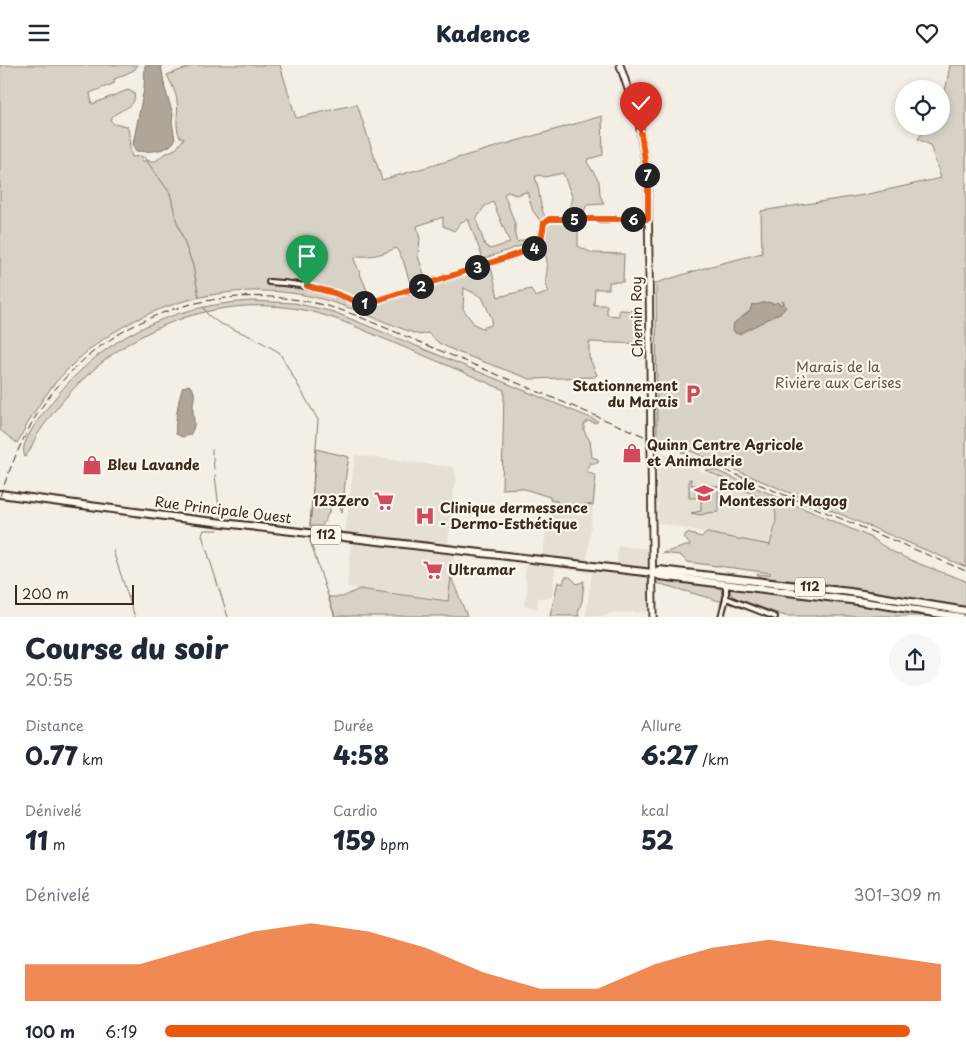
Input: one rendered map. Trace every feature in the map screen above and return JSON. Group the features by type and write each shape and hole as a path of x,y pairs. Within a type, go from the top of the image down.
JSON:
{"main road":[{"name":"Rue Principale Ouest","path":"0,494 180,518 653,573 659,571 726,581 850,592 961,614"}],"street":[{"name":"Chemin Roy","path":"620,65 641,133 648,182 653,617"},
{"path":"269,282 314,288 360,303 369,303 532,249 541,241 544,223 549,219 648,219"},
{"path":"721,617 726,598 726,581"},
{"path":"726,598 775,617"}],"shaded area":[{"path":"145,65 161,65 165,89 173,114 172,122 175,140 163,149 135,151 133,144 144,89"},
{"path":"783,301 786,307 782,312 739,334 735,333 733,329 734,323 750,311 752,304 757,305 767,302 774,304 777,302 781,305"},
{"path":"189,385 194,393 194,424 190,435 182,437 176,434 177,411 183,387"},
{"name":"Ecole Montessori Magog","path":"657,451 770,502 777,514 770,545 658,523"},
{"path":"355,455 451,467 455,470 457,483 454,483 448,543 455,544 448,600 347,587 351,544 344,543"},
{"path":"550,500 593,505 587,560 617,563 618,546 649,549 649,612 586,616 592,573 555,568 552,597 538,598 537,608 524,606 527,588 525,575 528,553 543,554"}],"green space":[{"path":"0,65 138,65 134,70 113,80 115,83 90,93 92,104 128,90 134,93 133,103 110,120 114,124 127,126 132,157 142,156 142,161 156,161 177,148 184,138 180,137 178,133 176,98 167,75 195,65 280,65 296,118 357,104 382,180 602,116 603,155 588,159 587,162 599,181 600,195 604,204 587,205 582,215 570,214 570,205 573,199 563,173 535,177 541,207 549,222 578,222 578,246 592,253 624,254 623,282 609,282 609,289 595,289 594,305 607,305 607,315 619,316 619,310 643,311 642,344 589,342 589,357 597,375 594,377 530,379 457,352 439,343 428,333 420,335 323,299 273,291 238,292 202,297 168,306 135,320 104,339 76,361 46,394 17,443 0,430","holes":["508,192 516,195 527,192 533,211 547,230 546,238 540,248 547,259 546,282 549,292 535,297 531,289 498,297 491,267 428,287 418,256 420,239 417,226 443,217 443,226 454,231 461,222 468,219 483,259 529,243 526,239 517,242 515,224 504,194","493,202 510,243 490,249 485,245 476,219 485,206","396,248 403,260 413,292 373,305 354,259 358,256 382,253","464,288 482,297 492,319 491,325 482,328 474,324 463,309"]},
{"name":"Marais de la Rivière aux Cerises","path":"950,65 966,65 966,567 657,437 656,283 762,253 761,211 864,195 941,178 930,145 918,139 921,135 950,135 950,80 947,80"},
{"path":"253,301 294,303 334,312 598,421 596,423 588,421 584,424 584,431 590,441 592,457 598,459 598,463 590,463 587,468 588,472 596,476 593,505 584,504 581,507 559,505 557,501 550,500 550,497 521,488 502,489 504,390 339,320 308,311 279,307 250,306 192,315 165,325 139,338 114,353 76,386 43,426 25,457 24,446 26,441 45,411 68,383 90,362 113,345 138,330 165,318 222,304"},
{"path":"316,449 349,457 342,513 340,506 333,504 322,526 310,526"},
{"path":"705,470 715,470 872,538 905,558 966,581 966,607 828,584 759,577 757,574 769,575 771,573 687,562 680,555 662,553 690,545 684,537 687,533 701,537 707,533 770,545 776,517 774,507 770,502"},
{"path":"689,479 691,479 692,485 718,486 718,512 701,515 691,513 701,511 701,498 689,498"},
{"path":"451,577 467,616 335,616 328,597 343,597 359,589 448,601"},
{"path":"565,577 570,577 577,584 584,581 579,616 550,616 558,582 563,584"},
{"path":"662,579 718,586 721,589 723,602 657,583"},
{"path":"731,588 834,599 947,616 785,616 737,599 731,594"}],"waterway":[{"path":"144,157 170,193 176,219 193,266 199,297"},
{"path":"203,307 208,315 219,323 254,338 279,352 318,420 310,526"},
{"path":"213,457 214,469"},
{"path":"215,475 220,516"},
{"path":"218,530 204,530 202,535 228,617"},
{"path":"309,538 335,617"},
{"path":"113,551 135,617"}],"railway":[{"path":"0,496 14,459 38,412 75,367 109,340 146,320 186,305 227,298 270,297 313,303 355,315 966,571"}],"place":[{"name":"Stationnement du Marais","path":"693,394"},
{"name":"Quinn Centre Agricole et Animalerie","path":"632,453"},
{"name":"Bleu Lavande","path":"92,465"},
{"name":"Ecole Montessori Magog","path":"704,493"},
{"name":"123Zero","path":"384,501"},
{"name":"Clinique dermessence - Dermo-Esthétique","path":"425,516"},
{"name":"Ultramar","path":"433,570"}],"route":[{"path":"307,286 334,293 360,303 369,303 532,249 541,241 543,225 549,219 648,219 648,182 641,133"}]}
